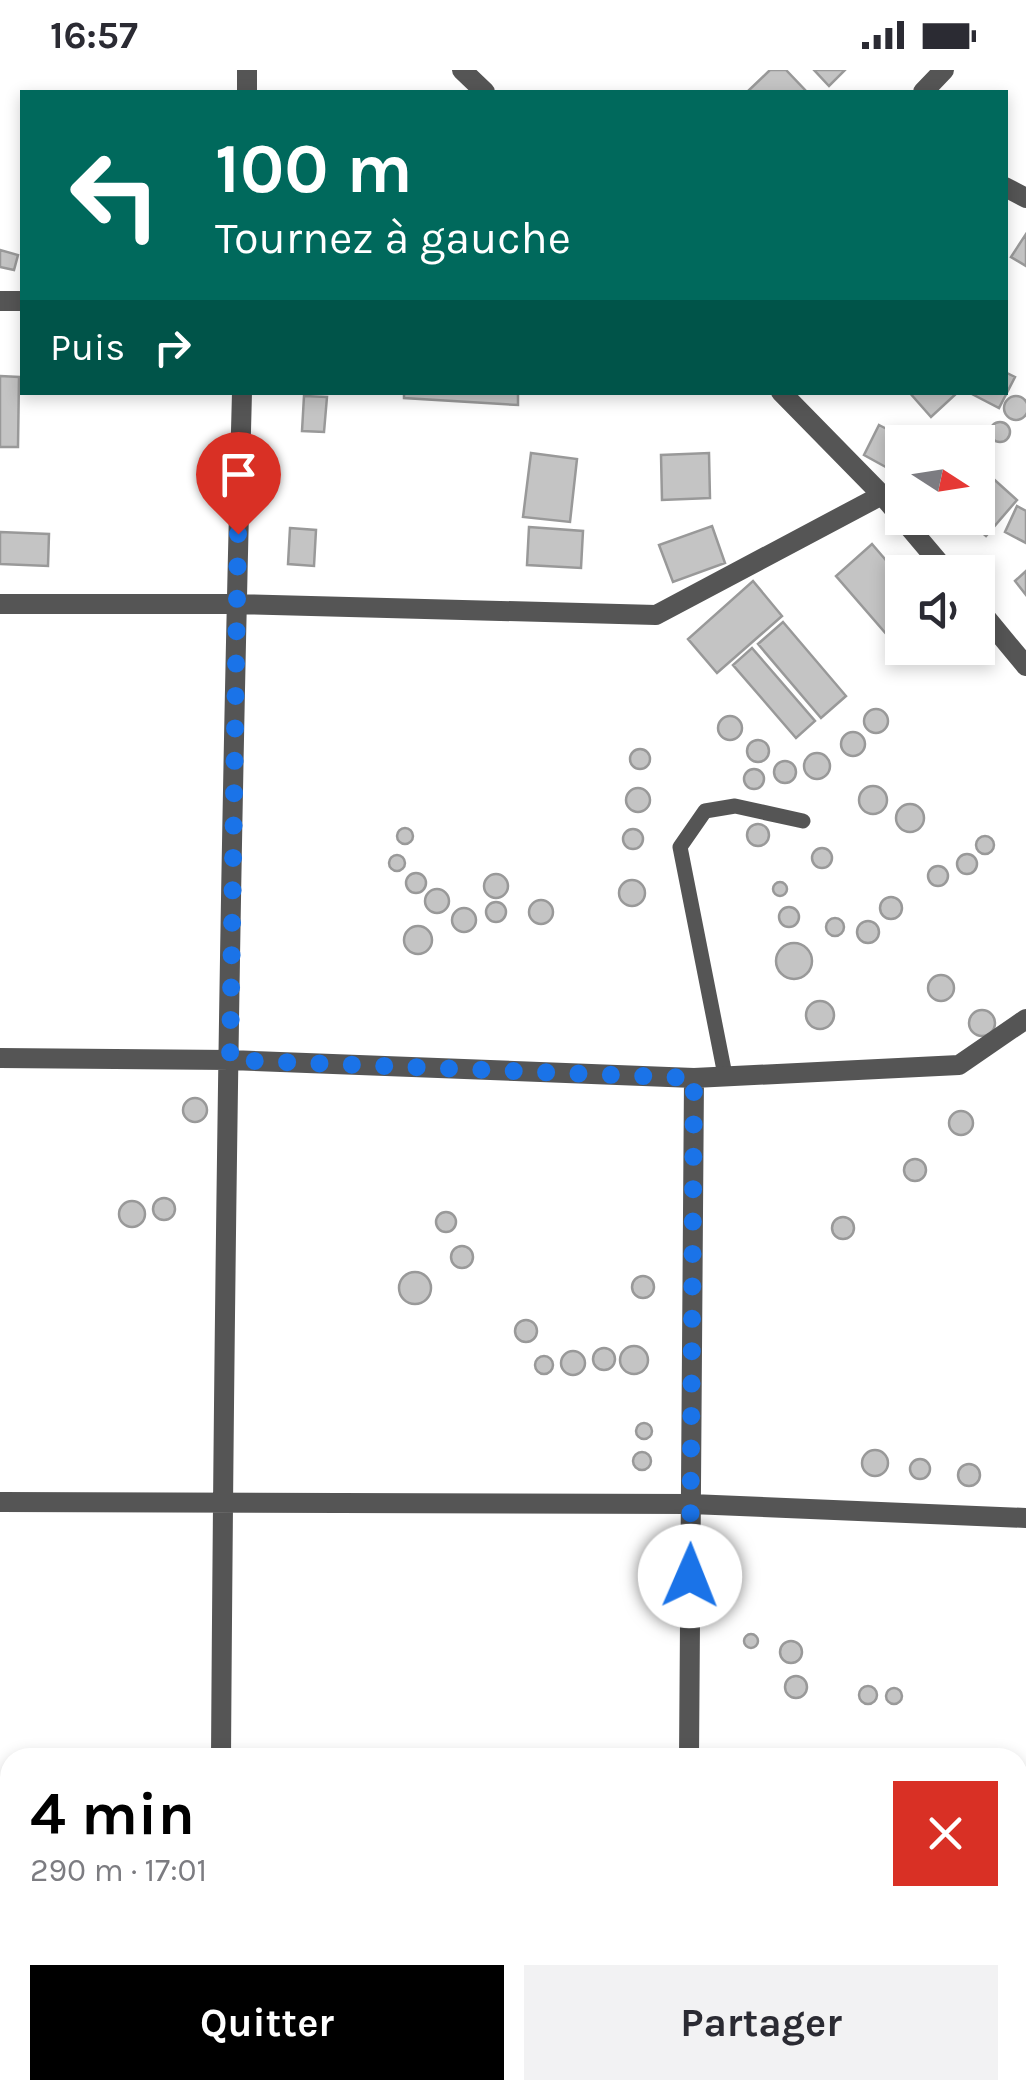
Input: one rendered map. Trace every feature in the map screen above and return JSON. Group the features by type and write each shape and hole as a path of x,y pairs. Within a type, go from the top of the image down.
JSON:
{"street":[{"path":"462,70 483,90"},
{"path":"924,90 944,70"},
{"path":"221,1748 242,395"},
{"path":"785,395 882,495 933,555"},
{"path":"0,604 237,604 656,615 882,495"},
{"path":"995,629 1026,666"},
{"path":"0,1058 230,1060 694,1078 960,1065 1026,1019"},
{"path":"688,1748 694,1078"},
{"path":"0,1502 691,1504 1026,1518"}],"lane":[{"path":"725,1075 680,847 704,811 735,806 803,820"}],"building":[{"path":"770,70 786,70 805,90 749,90"},
{"path":"814,70 845,70 829,86"},
{"path":"1026,234 1026,266 1011,257"},
{"path":"0,250 18,255 14,270 0,267"},
{"path":"0,376 19,377 18,447 0,447"},
{"path":"518,395 518,405 404,398"},
{"path":"912,395 955,395 931,417"},
{"path":"974,395 1006,395 999,408"},
{"path":"304,396 327,397 324,432 302,431"},
{"path":"1016,396 1024,400 1024,416 1016,420 1008,416 1004,408 1008,400"},
{"path":"1000,422 1007,425 1007,439 995,440 993,425"},
{"path":"879,425 885,428 885,467 864,455"},
{"path":"531,453 577,459 570,522 523,517"},
{"path":"709,453 710,498 662,500 661,455"},
{"path":"995,480 1017,500 995,526"},
{"path":"1017,506 1026,511 1026,543 1005,532"},
{"path":"712,526 725,563 673,582 659,545"},
{"path":"529,527 583,531 581,568 527,565"},
{"path":"290,528 316,530 314,566 288,564"},
{"path":"0,532 49,534 48,566 0,564"},
{"path":"872,544 885,559 885,633 836,576"},
{"path":"1026,571 1026,595 1015,581"},
{"path":"753,581 782,616 717,673 688,639"},
{"path":"783,622 846,696 821,718 758,644"},
{"path":"752,648 815,721 796,738 733,665"},
{"path":"876,709 885,712 885,730 876,733 867,730 864,721 867,712"},
{"path":"730,716 742,728 730,740 718,728"},
{"path":"853,732 862,735 862,753 853,756 844,753 841,744 844,735"},
{"path":"758,740 766,743 766,759 758,762 750,759 747,751 750,743"},
{"path":"640,749 650,759 640,769 630,759"},
{"path":"817,753 827,756 827,776 817,779 807,776 804,766 807,756"},
{"path":"785,761 793,764 793,780 785,783 777,780 774,772 777,764"},
{"path":"754,769 764,779 754,789 744,779"},
{"path":"873,786 883,790 887,800 883,810 873,814 863,810 859,800 863,790"},
{"path":"638,788 647,791 647,809 638,812 629,809 626,800 629,791"},
{"path":"910,804 920,808 924,818 920,828 910,832 900,828 896,818 900,808"},
{"path":"758,824 766,827 766,843 758,846 750,843 747,835 750,827"},
{"path":"405,828 413,836 405,844 397,836"},
{"path":"629,829 637,829 643,839 637,849 629,849 623,843 623,835"},
{"path":"985,836 992,838 992,852 985,854 978,852 976,845 978,838"},
{"path":"822,848 832,858 822,868 812,858"},
{"path":"967,854 977,864 967,874 957,864"},
{"path":"397,855 405,863 397,871 389,863"},
{"path":"938,866 948,876 938,886 928,876"},
{"path":"416,873 426,883 416,893 406,883"},
{"path":"496,874 508,886 496,898 484,886"},
{"path":"632,880 641,884 645,893 641,902 632,906 623,902 619,893 623,884"},
{"path":"780,882 787,889 780,896 773,889"},
{"path":"437,889 449,901 437,913 425,901"},
{"path":"891,897 899,900 899,916 891,919 883,916 880,908 883,900"},
{"path":"541,900 553,912 541,924 529,912"},
{"path":"496,902 506,912 496,922 486,912"},
{"path":"789,907 799,917 789,927 779,917"},
{"path":"464,908 476,920 464,932 452,920"},
{"path":"835,918 842,920 842,934 835,936 828,934 826,927 828,920"},
{"path":"868,921 876,924 876,940 868,943 860,940 857,932 860,924"},
{"path":"418,926 428,930 432,940 428,950 418,954 408,950 404,940 408,930"},
{"path":"794,943 807,948 812,961 807,974 794,979 781,974 776,961 781,948"},
{"path":"941,975 950,979 954,988 950,997 941,1001 932,997 928,988 932,979"},
{"path":"820,1001 830,1005 834,1015 830,1025 820,1029 810,1025 806,1015 810,1005"},
{"path":"982,1010 991,1014 995,1023 991,1032 982,1036 973,1032 969,1023 973,1014"},
{"path":"195,1098 207,1110 195,1122 183,1110"},
{"path":"961,1111 973,1123 961,1135 949,1123"},
{"path":"915,1159 923,1162 923,1178 915,1181 907,1178 904,1170 907,1162"},
{"path":"164,1198 172,1201 172,1217 164,1220 156,1217 153,1209 156,1201"},
{"path":"132,1201 141,1205 145,1214 141,1223 132,1227 123,1223 119,1214 123,1205"},
{"path":"442,1212 450,1212 456,1222 450,1232 442,1232 436,1226 436,1218"},
{"path":"843,1217 851,1220 851,1236 843,1239 835,1236 832,1228 835,1220"},
{"path":"462,1246 470,1249 470,1265 462,1268 454,1265 451,1257 454,1249"},
{"path":"415,1272 426,1277 431,1288 426,1299 415,1304 404,1299 399,1288 404,1277"},
{"path":"639,1276 647,1276 654,1287 647,1298 639,1298 632,1291 632,1283"},
{"path":"526,1320 534,1323 534,1339 526,1342 518,1339 515,1331 518,1323"},
{"path":"634,1346 644,1350 648,1360 644,1370 634,1374 624,1370 620,1360 624,1350"},
{"path":"604,1348 612,1351 612,1367 604,1370 596,1367 593,1359 596,1351"},
{"path":"573,1351 585,1363 573,1375 561,1363"},
{"path":"544,1356 553,1365 544,1374 535,1365"},
{"path":"644,1423 652,1431 644,1439 636,1431"},
{"path":"875,1450 884,1454 888,1463 884,1472 875,1476 866,1472 862,1463 866,1454"},
{"path":"642,1452 651,1461 642,1470 633,1461"},
{"path":"920,1459 930,1469 920,1479 910,1469"},
{"path":"969,1464 977,1467 977,1483 969,1486 961,1483 958,1475 961,1467"},
{"path":"751,1634 758,1641 751,1648 744,1641"},
{"path":"791,1641 799,1644 799,1660 791,1663 783,1660 780,1652 783,1644"},
{"path":"796,1676 804,1679 804,1695 796,1698 788,1695 785,1687 788,1679"},
{"path":"868,1686 875,1688 875,1702 868,1704 861,1702 859,1695 861,1688"},
{"path":"894,1688 902,1696 894,1704 886,1696"}],"route":[{"path":"238,534 230,1060 694,1078 690,1576"}]}
